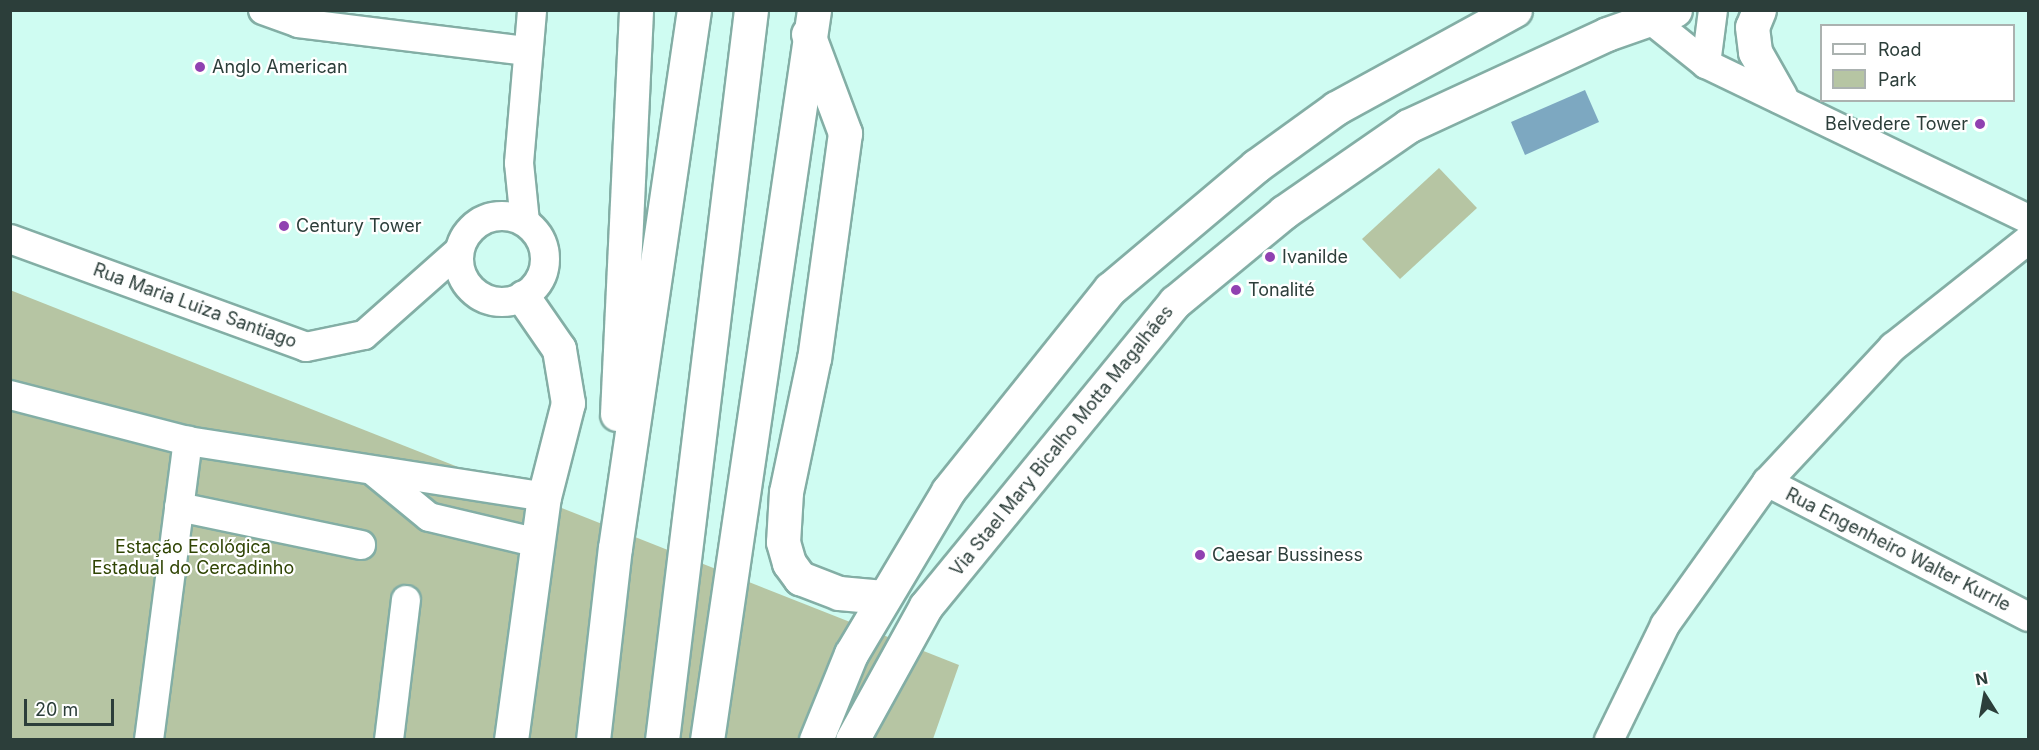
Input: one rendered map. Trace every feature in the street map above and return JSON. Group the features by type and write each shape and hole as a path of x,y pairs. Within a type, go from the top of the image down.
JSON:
{"highway":[{"path":"615,548 620,271 636,10"},
{"path":"593,740 615,548 694,10"},
{"path":"662,740 751,10"},
{"path":"816,740 851,654 948,491 1110,289 1256,166 1336,108 1515,10"},
{"path":"1759,10 1752,27 1755,52 1780,96"},
{"name":"Via Stael Mary Bicalho Motta Magalhães","path":"852,740 926,606 1175,302 1284,212 1407,126 1458,99 1662,15"},
{"path":"811,22 845,133 813,358 786,492 783,542 789,563 800,578 839,592 883,597"},
{"path":"706,740 811,22"},
{"path":"511,740 544,497 568,403 559,349 523,297"}],"street":[{"path":"263,10 298,23 527,51"},
{"path":"525,222 519,163 532,10"},
{"path":"1706,64 1713,10"},
{"path":"1662,15 1706,64 1780,96 2028,219"},
{"path":"497,215 519,163"},
{"path":"497,215 525,222 537,232 546,260 535,287 523,297 510,302 483,298 462,279 459,251 472,227 497,215"},
{"name":"Rua Maria Luiza Santiago","path":"10,239 306,347 364,335 459,251"},
{"path":"1609,740 1665,625 1767,482 1893,347 1962,287 2028,240"},
{"path":"10,395 188,441 544,497"},
{"path":"149,740 188,441"},
{"path":"372,470 429,517 538,543"},
{"name":"Rua Engenheiro Walter Kurrle","path":"1767,482 2028,618"},
{"path":"179,507 361,545"},
{"path":"389,740 406,600"}],"green space":[{"path":"1439,168 1477,208 1400,279 1362,239"},
{"name":"Estação Ecológica Estadual do Cercadinho","path":"10,290 959,665 933,739 11,739"}],"water":[{"path":"1585,90 1599,122 1525,155 1511,122"}],"place":[{"name":"Anglo American","path":"200,67"},
{"name":"Belvedere Tower","path":"1980,124"},
{"name":"Century Tower","path":"284,226"},
{"name":"Ivanilde","path":"1270,257"},
{"name":"Tonalité","path":"1236,290"},
{"name":"Caesar Bussiness","path":"1200,555"}]}
